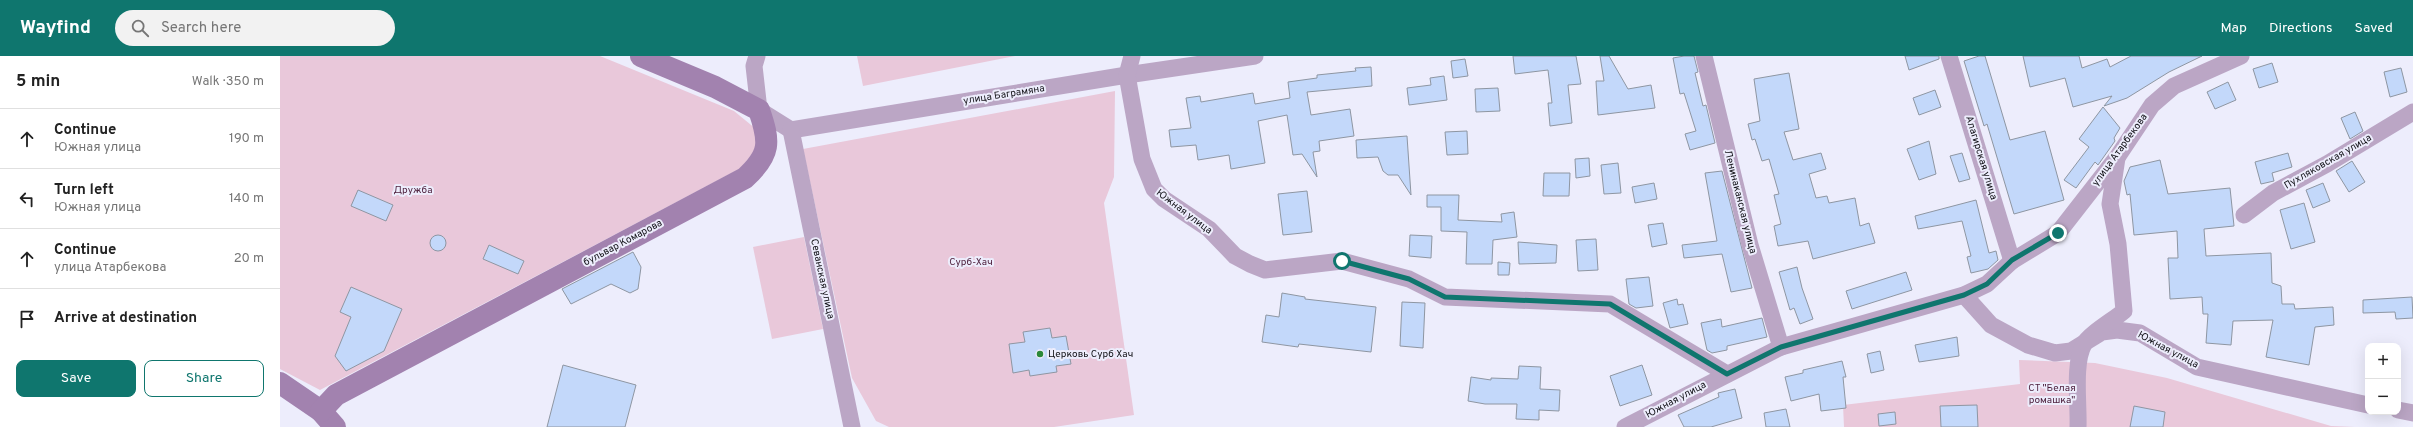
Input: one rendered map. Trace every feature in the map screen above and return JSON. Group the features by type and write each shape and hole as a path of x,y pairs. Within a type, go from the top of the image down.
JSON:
{"street":[{"path":"641,56 715,87 759,110 791,130"},
{"path":"757,56 754,66 759,110"},
{"path":"1127,75 1132,56"},
{"name":"улица Баграмяна","path":"791,130 1127,75 1255,56"},
{"name":"Ленинаканская улица","path":"1704,56 1750,245 1781,347"},
{"name":"Алагирская улица","path":"1949,56 2012,260"},
{"name":"улица Атарбекова","path":"2012,260 2058,233 2118,156 2152,105 2174,86 2241,56"},
{"name":"Южная улица","path":"1127,75 1142,159 1154,189 1164,199 1209,230 1236,256 1250,264 1265,270 1342,261 1409,279 1445,297 1610,304 1727,374"},
{"name":"бульвар Комарова","path":"321,411 336,396 745,178 759,165 766,147 766,130 759,110"},
{"name":"Пухляковская улица","path":"2244,215 2273,193 2327,164 2413,112"},
{"name":"Севанская улица","path":"791,130 853,426"},
{"path":"2078,427 2080,355 2084,343 2124,311 2118,244 2110,204 2118,156"},
{"name":"Южная улица","path":"1625,427 1781,347 1964,295 1987,284 2012,260"},
{"name":"Южная улица","path":"1964,295 1991,325 2028,345 2055,353 2071,351 2102,332 2117,330 2140,333 2197,367 2365,404"},
{"path":"280,383 321,411 336,427"},
{"path":"2401,411 2413,413"}],"green space":[{"name":"Дружба","path":"280,56 600,56 734,111 756,129 759,145 741,168 320,390 280,369"},
{"path":"857,56 1015,56 863,86"},
{"name":"Сурб-Хач","path":"1115,91 1114,177 1104,203 1134,415 1054,427 889,427 876,421 852,378 803,149"},
{"path":"804,237 823,329 772,339 753,247"},
{"name":"СТ \"Белая ромашка\"","path":"2019,360 2095,363 2167,378 2331,426 2355,427 1844,427 1843,405 2020,384"}],"building":[{"path":"1513,56 1576,56 1581,84 1568,85 1572,123 1550,126 1548,103 1552,103 1548,70 1515,74"},
{"path":"1600,56 1609,56 1628,89 1651,85 1655,108 1598,115 1596,81 1604,81"},
{"path":"1694,56 1698,72 1695,73 1703,106 1706,105 1715,143 1690,150 1685,134 1696,131 1684,93 1680,94 1673,58"},
{"path":"1905,56 1939,56 1939,59 1909,70"},
{"path":"1979,56 1985,56 2010,140 2045,131 2064,200 2014,214 1987,124 1984,126 1964,61"},
{"path":"2023,56 2079,56 2082,68 2107,59 2110,67 2131,56 2202,56 2169,72 2127,98 2104,106 2112,96 2073,107 2065,78 2030,87"},
{"path":"1465,59 1468,76 1453,78 1451,61"},
{"path":"2272,63 2278,82 2259,88 2253,69"},
{"path":"1371,67 1372,86 1307,92 1311,115 1350,109 1354,136 1319,141 1320,151 1313,152 1317,177 1302,154 1293,155 1287,115 1258,121 1265,163 1231,169 1229,155 1198,160 1196,145 1171,147 1169,130 1191,128 1186,98 1200,96 1201,102 1253,93 1255,104 1290,98 1288,82 1317,78 1317,75 1356,71 1355,68"},
{"path":"2401,68 2407,92 2390,97 2384,72"},
{"path":"1789,73 1799,129 1784,132 1793,160 1821,153 1826,169 1809,174 1816,198 1827,196 1829,203 1855,198 1860,226 1869,223 1875,243 1813,259 1808,241 1778,246 1774,226 1781,224 1774,195 1779,194 1769,159 1762,161 1755,139 1752,140 1748,124 1760,121 1754,79"},
{"path":"1444,76 1447,100 1409,105 1407,88 1431,85 1430,78"},
{"path":"2228,82 2236,100 2215,109 2207,92"},
{"path":"1498,88 1500,111 1476,112 1475,89"},
{"path":"1935,90 1941,107 1919,115 1913,98"},
{"path":"2103,107 2120,128 2114,138 2115,141 2098,165 2095,162 2076,188 2064,180 2089,147 2079,139"},
{"path":"2355,112 2363,131 2350,139 2341,118"},
{"path":"1467,131 1468,154 1447,155 1445,132"},
{"path":"1407,136 1411,195 1398,175 1388,175 1383,171 1378,157 1357,158 1356,140"},
{"path":"1929,141 1936,174 1919,180 1907,149"},
{"path":"1962,153 1970,179 1959,182 1950,156"},
{"path":"2288,153 2292,167 2272,173 2274,181 2261,184 2255,162"},
{"path":"1589,158 1590,176 1576,178 1575,159"},
{"path":"2160,160 2168,194 2230,188 2234,226 2204,229 2206,256 2271,253 2272,283 2281,286 2282,304 2294,304 2295,309 2333,307 2334,325 2315,327 2309,365 2266,357 2273,320 2233,321 2231,345 2206,343 2208,314 2203,314 2202,297 2170,299 2168,258 2178,258 2177,231 2134,235 2130,194 2127,195 2124,181 2130,167"},
{"path":"2352,161 2365,182 2349,192 2336,171"},
{"path":"1618,163 1621,193 1604,194 1601,165"},
{"path":"1722,171 1752,288 1731,292 1722,254 1684,258 1682,245 1717,241 1705,173"},
{"path":"1544,173 1570,173 1569,196 1543,196"},
{"path":"1654,183 1657,199 1635,203 1632,187"},
{"path":"2323,183 2330,201 2313,208 2306,190"},
{"path":"358,190 393,205 386,221 351,206"},
{"path":"1307,191 1312,232 1283,235 1278,194"},
{"path":"1427,195 1459,195 1458,220 1502,222 1501,214 1514,212 1517,237 1493,240 1492,264 1466,264 1467,232 1441,231 1441,207 1427,207"},
{"path":"1976,200 1989,253 1996,251 1998,260 1988,269 1971,273 1967,257 1971,256 1962,221 1918,229 1915,216"},
{"path":"2304,203 2315,242 2291,249 2280,210"},
{"path":"1663,223 1667,244 1652,247 1648,225"},
{"path":"435,235 441,235 446,240 444,249 441,251 435,251 430,246 430,240"},
{"path":"1410,235 1432,236 1431,258 1409,256"},
{"path":"1596,239 1598,270 1578,271 1576,240"},
{"path":"1518,242 1557,245 1556,263 1519,264"},
{"path":"489,245 524,261 518,274 483,259"},
{"path":"633,252 641,267 638,289 630,293 611,284 571,304 562,289"},
{"path":"1498,262 1510,263 1509,275 1498,275"},
{"path":"1797,267 1802,288 1813,319 1800,324 1794,308 1790,310 1779,272"},
{"path":"1906,272 1912,290 1852,309 1846,291"},
{"path":"1649,277 1653,306 1636,308 1629,304 1626,279"},
{"path":"351,287 402,309 384,351 346,371 335,356 351,317 340,312"},
{"path":"1282,293 1305,297 1305,299 1376,307 1371,352 1299,344 1298,347 1262,342 1266,315 1279,317"},
{"path":"2412,297 2413,318 2396,319 2395,312 2363,313 2363,300"},
{"path":"1677,299 1678,305 1683,304 1688,324 1670,328 1663,303"},
{"path":"1402,302 1425,303 1423,348 1400,346"},
{"path":"1762,318 1767,337 1727,346 1727,350 1712,353 1707,350 1701,323 1721,319 1722,327"},
{"name":"Церковь Сурб Хач","path":"1050,328 1052,338 1066,336 1071,364 1056,366 1057,372 1030,376 1029,370 1013,373 1009,344 1025,342 1023,332"},
{"path":"1957,337 1959,356 1919,362 1915,345"},
{"path":"1880,351 1884,370 1871,373 1867,354"},
{"path":"1842,361 1846,377 1843,377 1846,408 1821,411 1819,394 1791,401 1785,377 1803,373 1803,370"},
{"path":"563,365 636,385 625,427 547,427"},
{"path":"1642,365 1652,395 1620,406 1610,376"},
{"path":"1519,366 1541,367 1540,389 1560,390 1559,411 1539,410 1539,420 1516,419 1517,404 1485,404 1468,401 1471,377 1491,380 1491,378 1518,379"},
{"path":"1735,389 1742,418 1711,427 1684,427 1678,415 1719,397 1718,393"},
{"path":"1977,405 1978,427 1941,427 1940,406"},
{"path":"2134,406 2165,412 2163,427 2130,427"},
{"path":"1786,409 1790,427 1766,427 1764,413"},
{"path":"1895,412 1896,424 1879,426 1878,414"}],"place":[{"name":"Церковь Сурб Хач","path":"1040,354"}],"route":[{"path":"1342,261 1409,279 1445,297 1610,304 1727,374 1781,347 1964,295 1987,284 2012,260 2058,233"}]}
